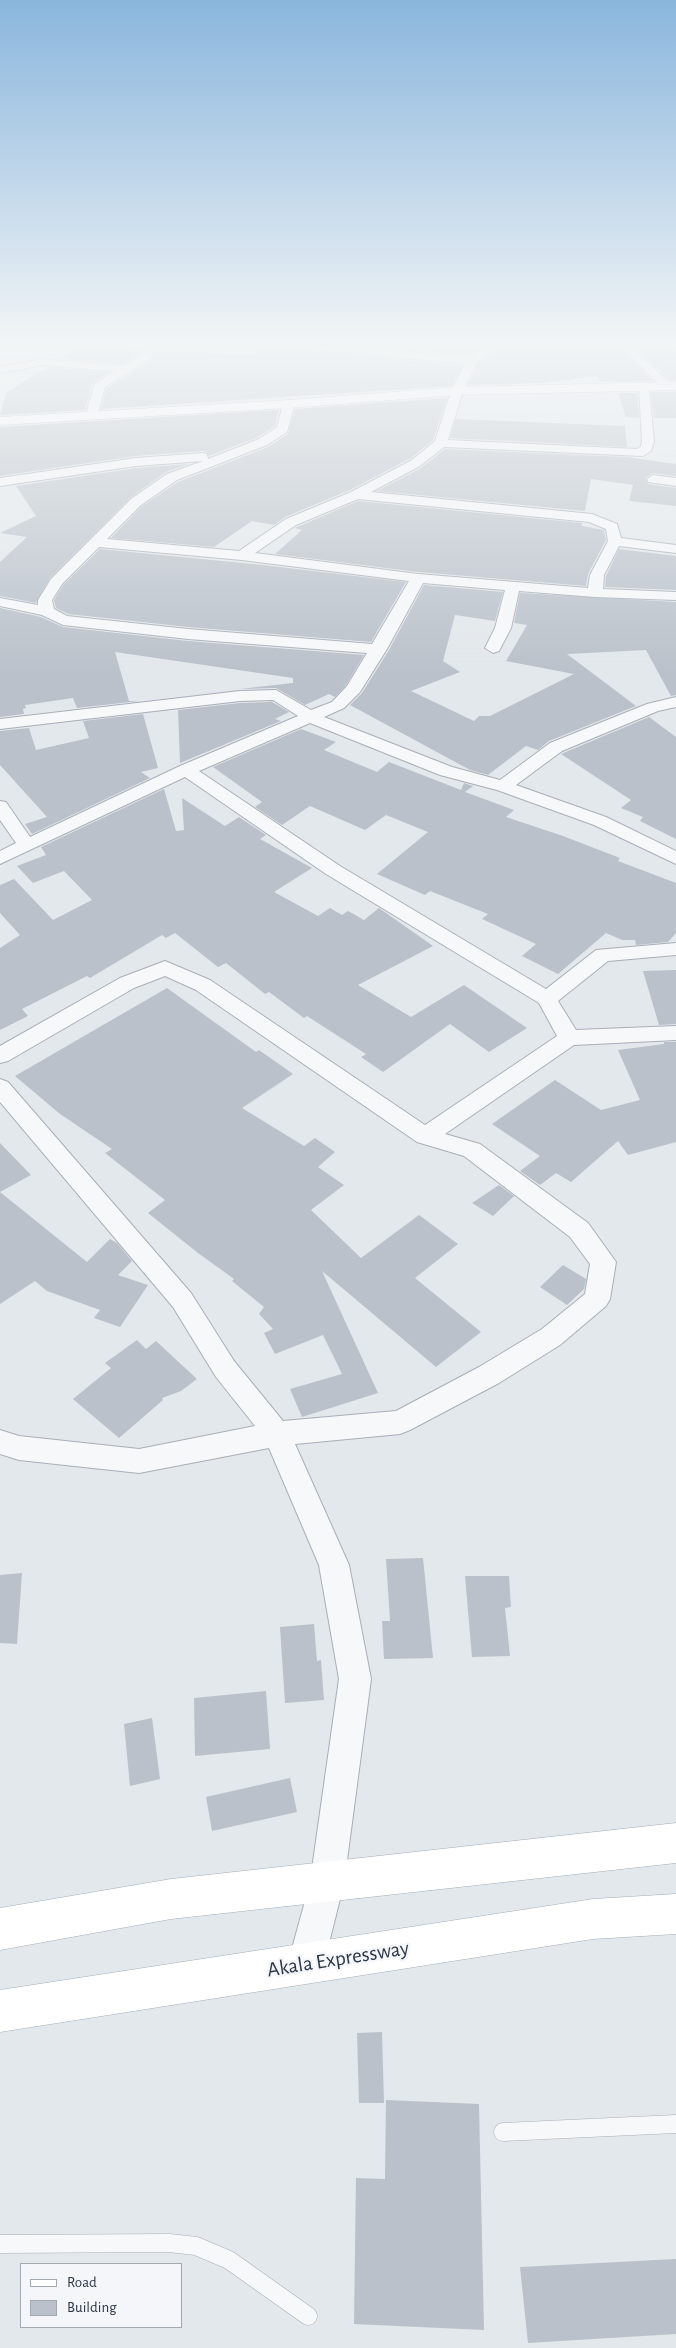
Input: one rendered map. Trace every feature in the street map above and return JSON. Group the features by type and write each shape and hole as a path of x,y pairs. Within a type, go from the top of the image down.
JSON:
{"street":[{"path":"0,482 136,462 224,455"},
{"path":"47,611 45,600 56,582 94,542 143,497 172,477 224,455"},
{"path":"242,556 291,522 356,495 416,463 427,455"},
{"path":"653,479 676,482"},
{"path":"356,495 592,518 612,527 615,541 597,575 595,593"},
{"path":"615,541 676,549"},
{"path":"94,542 242,556 418,578 595,593 676,596"},
{"path":"0,858 186,770 338,704 354,688 379,649 418,578"},
{"path":"493,648 503,628 513,586"},
{"path":"0,602 47,611 63,620 188,634 379,649"},
{"path":"0,724 249,696 276,695 310,717 446,771 503,786 600,821 676,858"},
{"path":"503,786 556,747 653,706 676,702"},
{"path":"186,770 333,870 546,999 569,1038"},
{"path":"0,806 26,845"},
{"path":"546,999 603,955 676,949"},
{"path":"0,1056 126,983 165,968 203,985 425,1136 472,1150 579,1230 602,1262 597,1299 551,1337 489,1374 400,1422 277,1434 139,1461 19,1448 0,1442"},
{"path":"425,1136 569,1038 676,1033"},
{"path":"0,1087 182,1300 225,1369 277,1434 334,1566 355,1678 327,1883 306,1963"},
{"path":"0,1929 171,1899 676,1843"},
{"name":"Akala Expressway","path":"0,2011 593,1919 676,1914"}],"lane":[{"path":"504,2132 676,2124"},
{"path":"0,2244 169,2243 196,2246 229,2260 308,2316"}],"building":[{"path":"0,455 155,455 136,456 0,476"},
{"path":"249,455 415,455 350,490 285,517 274,525 252,521 214,547 111,538 142,506 178,482"},
{"path":"438,455 572,455 627,457 676,464 676,476 653,473 645,478 648,484 676,488 676,506 629,501 633,485 591,479 585,511 377,491 421,468"},
{"path":"189,464 166,472 130,498 50,578 36,603 0,596 0,562 27,537 0,533 36,516 16,486 136,468"},
{"path":"358,501 582,523 582,526 604,530 606,540 588,574 586,586 418,572 275,554 302,530 295,528"},
{"path":"100,549 263,565 406,582 371,642 188,627 68,614 56,608 54,600 63,585"},
{"path":"619,549 676,556 676,590 605,587 606,576"},
{"path":"424,585 503,592 495,621 455,615 443,661 460,672 411,691 474,721 479,716 490,716 574,674 506,661 527,625 514,623 520,593 676,602 676,695 671,696 646,650 567,654 636,706 549,741 538,750 526,746 488,775 470,770 350,705 362,693 389,650"},
{"path":"0,608 41,617 63,627 188,641 364,655 346,685 335,697 329,694 305,705 276,688 240,689 177,696 293,683 293,678 115,652 129,701 139,701 77,708 73,698 25,705 26,708 23,709 24,714 0,717"},
{"path":"272,702 289,712 275,719 281,721 180,763 178,710 240,703"},
{"path":"143,714 158,768 141,772 150,778 32,834 25,824 47,817 0,765 0,731 29,728 36,750 89,738 83,721"},
{"path":"649,717 676,737 676,839 640,821 643,817 621,808 631,800 561,754"},
{"path":"301,729 336,742 324,750 377,772 389,762 461,790 464,783 473,786 465,792 514,810 506,817 620,858 618,861 676,883 676,933 668,942 636,945 635,940 622,940 606,933 558,974 522,956 536,944 482,919 488,914 430,891 425,895 377,874 428,832 386,815 365,830 310,806 282,825 255,807 262,802 213,767"},
{"path":"164,789 176,831 184,830 182,798 225,826 239,817 266,835 260,839 312,868 274,892 318,916 330,908 342,915 348,911 364,920 379,908 433,946 358,985 411,1017 464,985 527,1028 489,1052 450,1024 383,1072 361,1057 366,1054 307,1016 304,1018 269,992 265,994 226,963 218,967 175,933 166,938 162,935 90,978 87,976 22,1009 28,1016 0,1030 0,948 20,935 0,913 0,885 14,879 53,920 92,900 64,871 33,883 17,866 46,855 41,847"},
{"path":"676,970 676,1024 659,1025 643,971"},
{"path":"167,988 256,1052 259,1050 293,1074 242,1108 304,1146 315,1138 335,1152 318,1167 344,1185 311,1210 361,1258 419,1215 458,1244 415,1278 481,1332 436,1367 322,1271 378,1393 302,1417 290,1389 342,1374 323,1335 275,1354 264,1333 273,1329 259,1314 264,1307 232,1281 234,1279 148,1213 165,1200 105,1153 112,1149 60,1114 15,1076"},
{"path":"664,1042 676,1042 676,1142 628,1155 618,1141 571,1182 556,1173 540,1185 520,1171 540,1156 492,1124 555,1080 601,1110 640,1100 618,1050 664,1044"},
{"path":"0,1143 31,1175 0,1192"},
{"path":"499,1185 514,1196 493,1216 472,1203"},
{"path":"0,1192 87,1262 110,1239 117,1243 132,1261 118,1275 148,1285 120,1327 94,1318 100,1310 47,1291 35,1281 0,1304"},
{"path":"563,1265 586,1279 584,1289 567,1305 540,1287"},
{"path":"137,1340 146,1349 156,1341 197,1379 181,1391 162,1398 163,1400 119,1438 73,1399 111,1368 105,1363"},
{"path":"423,1558 433,1658 384,1659 382,1621 390,1621 386,1559"},
{"path":"22,1573 17,1644 0,1643 0,1575"},
{"path":"465,1576 509,1576 511,1607 505,1608 510,1656 472,1657"},
{"path":"314,1624 317,1661 321,1660 324,1700 285,1703 280,1627"},
{"path":"266,1691 270,1749 195,1756 194,1698"},
{"path":"152,1718 160,1779 130,1786 124,1724"},
{"path":"290,1778 297,1812 212,1831 206,1797"},
{"path":"382,2032 384,2103 359,2103 357,2033"},
{"path":"386,2100 479,2104 484,2330 354,2324 356,2178 385,2179"},
{"path":"676,2259 676,2334 528,2343 520,2267"}]}
